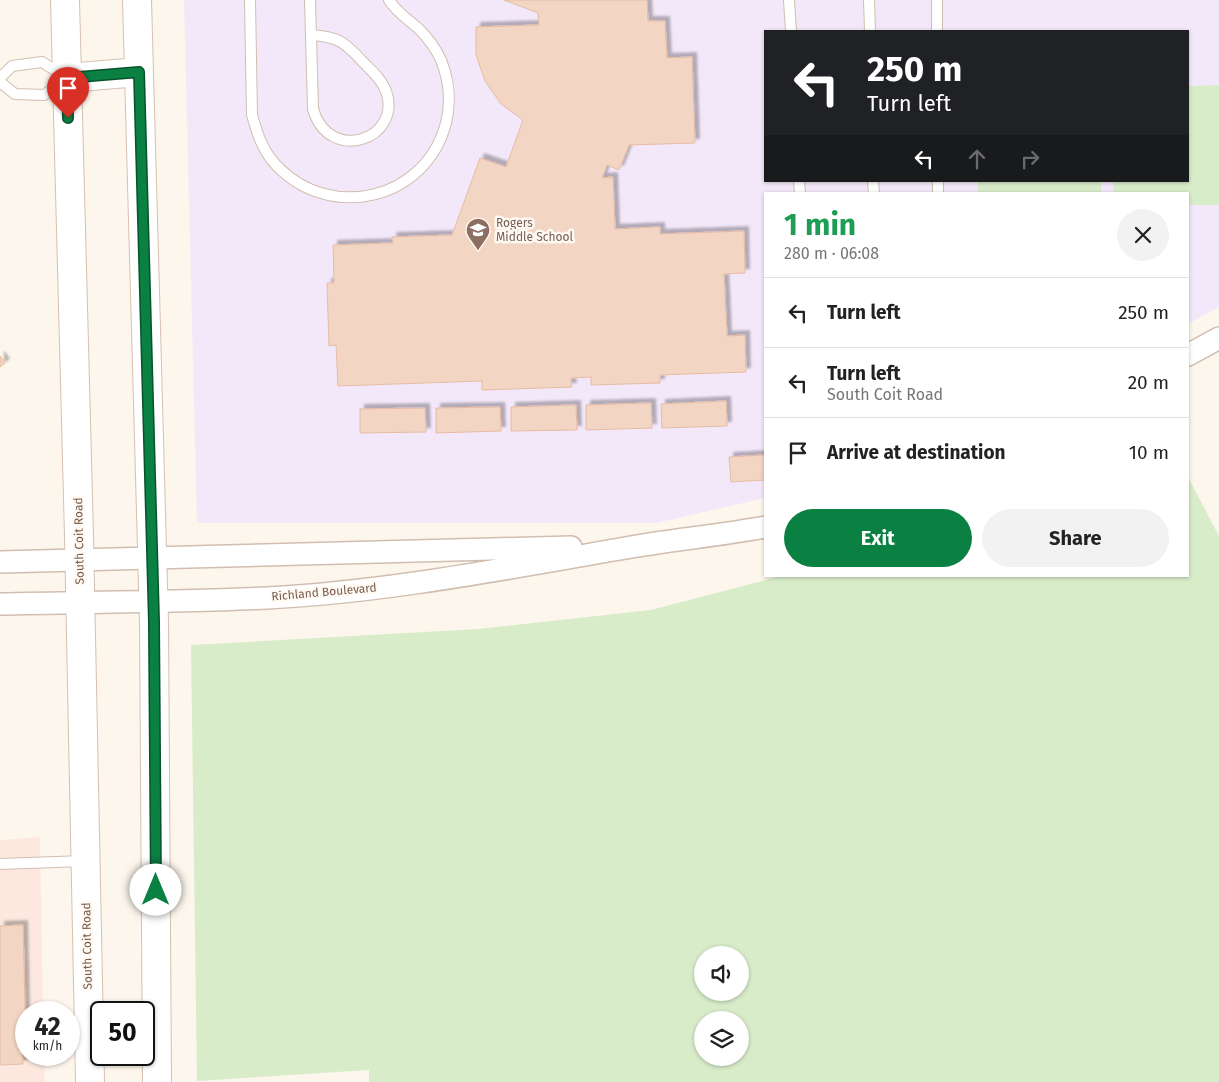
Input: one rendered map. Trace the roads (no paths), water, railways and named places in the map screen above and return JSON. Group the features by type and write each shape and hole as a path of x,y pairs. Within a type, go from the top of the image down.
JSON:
{"main road":[{"name":"South Coit Road","path":"65,0 90,1082"},
{"path":"137,0 153,600 157,1082"},
{"path":"67,78 139,72"}],"street":[{"path":"1189,353 1219,338"},
{"name":"Richland Boulevard","path":"0,604 267,598 352,591 466,575 764,527"},
{"name":"Richland Boulevard","path":"0,562 644,545"}],"lane":[{"path":"250,0 252,115 257,133 265,150 289,178 322,194 341,198 359,198 378,194 395,188 411,178 435,150 443,133 448,115 449,96 447,78 441,60 432,44 420,30 389,0"},
{"path":"310,0 313,110 316,119 326,132 339,140 349,142 369,137 378,130 388,112 388,101 382,82 346,44 338,39 311,35"},
{"path":"789,0 791,30"},
{"path":"869,0 870,30"},
{"path":"937,0 937,30"},
{"path":"0,78 12,66 42,62 67,78 44,95 15,94 0,82"},
{"path":"0,864 85,861"}],"place":[{"name":"Rogers Middle School","path":"478,251"}]}
